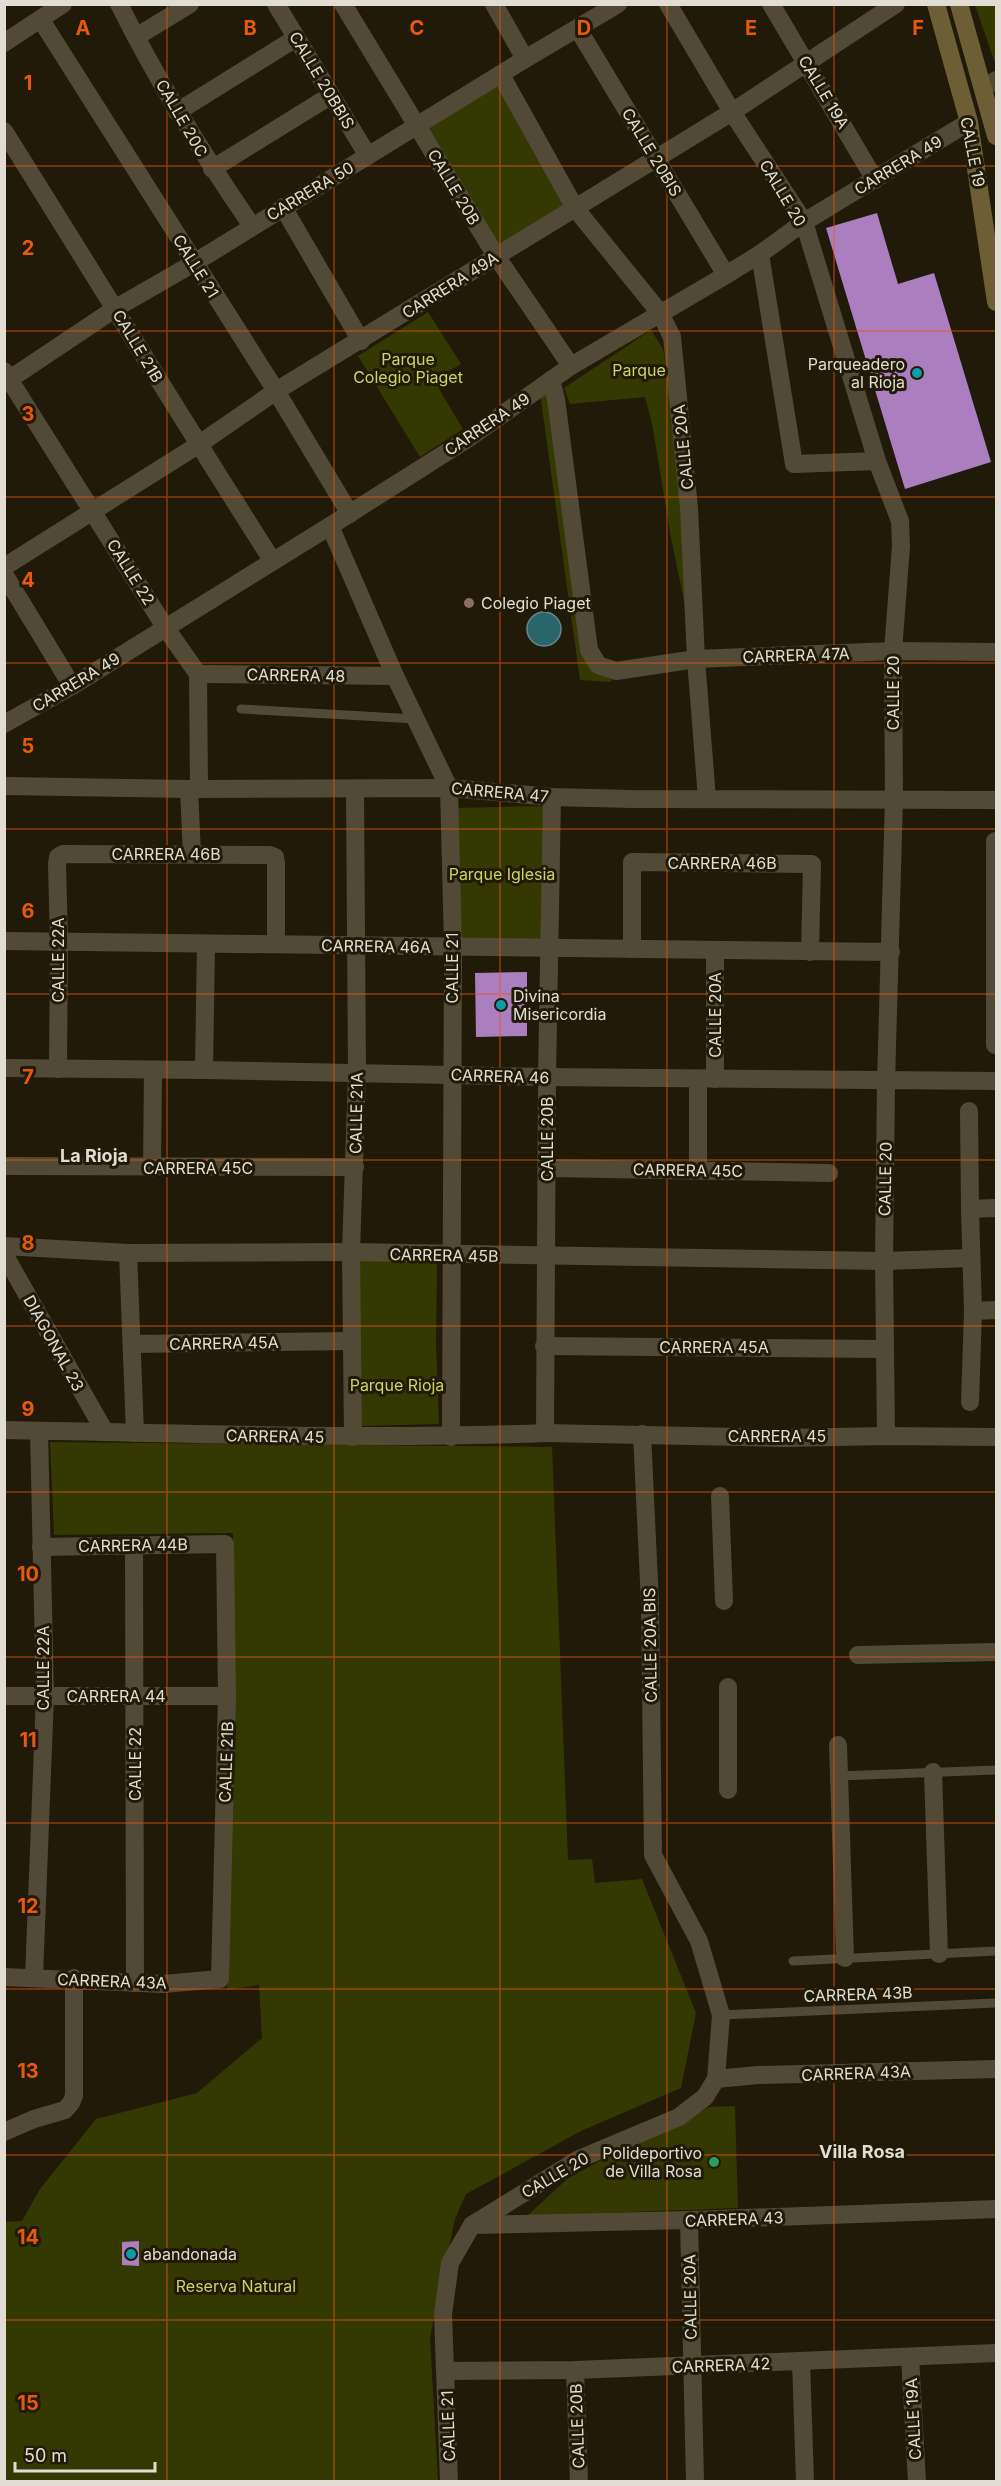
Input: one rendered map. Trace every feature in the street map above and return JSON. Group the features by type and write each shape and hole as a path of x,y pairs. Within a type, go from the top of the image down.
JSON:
{"main road":[{"name":"CALLE 19","path":"936,4 969,122 996,302"},
{"name":"CALLE 19","path":"959,4 990,84 996,136"}],"street":[{"path":"4,43 63,4"},
{"name":"CALLE 20C","path":"119,4 177,112 212,169 252,226"},
{"path":"136,37 190,4"},
{"name":"CALLE 20BBIS","path":"276,4 368,156"},
{"name":"CALLE 20B","path":"343,4 496,256 571,366"},
{"path":"494,4 525,59"},
{"name":"CARRERA 50","path":"6,378 116,308 194,263 618,4"},
{"name":"CALLE 20","path":"668,4 732,112 804,222 877,461 900,521 901,546 893,651 894,799 886,1082 884,1261 886,1436"},
{"name":"CALLE 19A","path":"771,4 875,180"},
{"name":"CARRERA 49A","path":"4,567 198,446 276,391 732,112 896,4"},
{"name":"CALLE 21","path":"41,20 276,391 350,514"},
{"name":"CALLE 20BIS","path":"578,28 726,275"},
{"path":"177,112 296,38"},
{"name":"CALLE 20A","path":"501,75 575,208 660,313 672,337 690,507 696,659 707,799"},
{"path":"212,169 330,96"},
{"name":"CARRERA 49","path":"4,724 72,686 272,560 350,514 469,438 571,366 726,275 804,222 969,122"},
{"name":"CALLE 21B","path":"4,131 116,308 198,446 272,560"},
{"path":"283,207 361,340"},
{"path":"760,254 794,464 877,461"},
{"name":"CALLE 22","path":"6,378 165,627 198,674"},
{"name":"CARRERA 47A","path":"551,380 556,399 589,650 598,665 616,670 696,659 893,651 996,652"},
{"name":"CALLE 21","path":"330,526 395,676 449,788 453,946 452,1437"},
{"path":"4,574 72,686"},
{"path":"192,854 198,674"},
{"name":"CARRERA 48","path":"198,674 395,676"},
{"name":"CARRERA 47","path":"4,786 355,790 449,788 552,797 996,800"},
{"name":"CALLE 21A","path":"353,1437 351,1252 357,1073 355,790"},
{"name":"CALLE 20B","path":"551,1433 544,1346 548,947 552,797"},
{"path":"995,841 995,1045"},
{"name":"CARRERA 46B","path":"63,854 270,855 275,857 276,944"},
{"name":"CALLE 22A","path":"57,1069 59,941 57,864 58,857 63,854"},
{"name":"CARRERA 46B","path":"632,949 632,862 812,864 810,952"},
{"name":"CARRERA 46A","path":"4,941 891,952"},
{"path":"204,1070 206,944"},
{"name":"CALLE 20A","path":"698,1170 716,950"},
{"name":"CARRERA 46","path":"4,1068 886,1082 996,1081"},
{"path":"152,1168 153,1071"},
{"path":"969,1112 973,1311 970,1402"},
{"name":"CARRERA 45C","path":"4,1166 355,1167"},
{"name":"CARRERA 45C","path":"547,1168 829,1173"},
{"path":"970,1209 996,1208"},
{"name":"CARRERA 45B","path":"4,1246 128,1253 351,1252 884,1261 971,1258"},
{"path":"128,1253 134,1433"},
{"name":"DIAGONAL 23","path":"4,1254 105,1432"},
{"path":"973,1311 996,1310"},
{"name":"CARRERA 45A","path":"132,1344 351,1341"},
{"name":"CARRERA 45A","path":"544,1346 885,1349"},
{"name":"CARRERA 45","path":"4,1431 353,1437 452,1437 551,1433 784,1438 996,1437"},
{"name":"CALLE 22A","path":"34,1977 45,1696 39,1431"},
{"name":"CALLE 20A BIS","path":"642,1434 650,1604 653,1856 699,1941 720,2015"},
{"path":"720,1496 724,1601"},
{"name":"CALLE 21B","path":"220,1980 227,1696 225,1544"},
{"name":"CARRERA 44B","path":"41,1547 225,1544"},
{"name":"CALLE 22","path":"134,1545 135,1983"},
{"path":"858,1655 996,1652"},
{"path":"728,1688 728,1790"},
{"name":"CARRERA 44","path":"4,1696 227,1696"},
{"path":"838,1745 845,1958"},
{"path":"933,1772 939,1954"},
{"name":"CARRERA 43A","path":"4,1977 74,1978 163,1984 220,1980"},
{"path":"4,2132 34,2119 65,2110 71,2103 74,2096 74,1978"},
{"path":"716,2079 720,2015"},
{"name":"CARRERA 43A","path":"716,2079 758,2075 996,2069"},
{"name":"CALLE 20","path":"446,2372 443,2314 450,2263 472,2225 579,2159 680,2117 705,2097 716,2079"},
{"name":"CARRERA 43","path":"472,2225 996,2209"},
{"name":"CALLE 20A","path":"689,2220 695,2481"},
{"name":"CARRERA 42","path":"446,2372 691,2366 996,2353"},
{"name":"CALLE 19A","path":"910,2357 917,2481"},
{"path":"801,2361 805,2481"},
{"name":"CALLE 20B","path":"575,2370 579,2481"},
{"name":"CALLE 21","path":"446,2372 449,2481"}],"lane":[{"path":"241,709 416,719"},
{"path":"839,1776 996,1770"},
{"path":"793,1961 996,1951"},
{"name":"CARRERA 43B","path":"720,2015 996,2003"}],"green space":[{"path":"975,5 996,5 996,66"},
{"path":"500,83 568,204 496,247 425,131"},
{"name":"Parque Colegio Piaget","path":"428,312 461,364 447,372 451,381 439,389 463,429 420,457 358,356"},
{"name":"Parque","path":"651,330 663,349 670,391 692,639 671,538 652,423 645,397 570,404 564,388"},
{"path":"547,389 587,664 614,672 611,682 580,680 540,393"},
{"name":"Parque Iglesia","path":"545,806 548,940 462,940 455,808"},
{"name":"Parque Rioja","path":"354,1261 437,1261 436,1344 439,1424 358,1426"},
{"name":"Reserva Natural","path":"50,1442 552,1447 568,1860 592,1859 595,1883 642,1879 696,2013 681,2088 581,2131 466,2194 455,2219 430,2337 438,2481 5,2481 4,2222 22,2221 40,2189 96,2119 197,2093 262,2038 259,1985 227,1990 233,1533 54,1535"},
{"path":"735,2106 738,2208 527,2216 567,2179 603,2159 658,2135 709,2107"}],"water":[{"path":"544,612 556,617 561,629 556,641 544,646 532,641 527,629 532,617"}],"building":[{"name":"Parqueadero al Rioja","path":"877,213 898,284 934,273 991,462 905,489 826,228"},
{"name":"Divina Misericordia","path":"527,972 527,1036 476,1037 475,973"},
{"name":"abandonada","path":"139,2241 139,2266 122,2265 122,2242"}],"place":[{"name":"Parqueadero al Rioja","path":"917,373"},
{"name":"Colegio Piaget","path":"469,603"},
{"name":"Divina Misericordia","path":"501,1005"},
{"name":"Polideportivo de Villa Rosa","path":"714,2162"},
{"name":"abandonada","path":"131,2254"}],"district":[{"name":"La Rioja","path":"94,1155"},
{"name":"Villa Rosa","path":"862,2151"}]}
